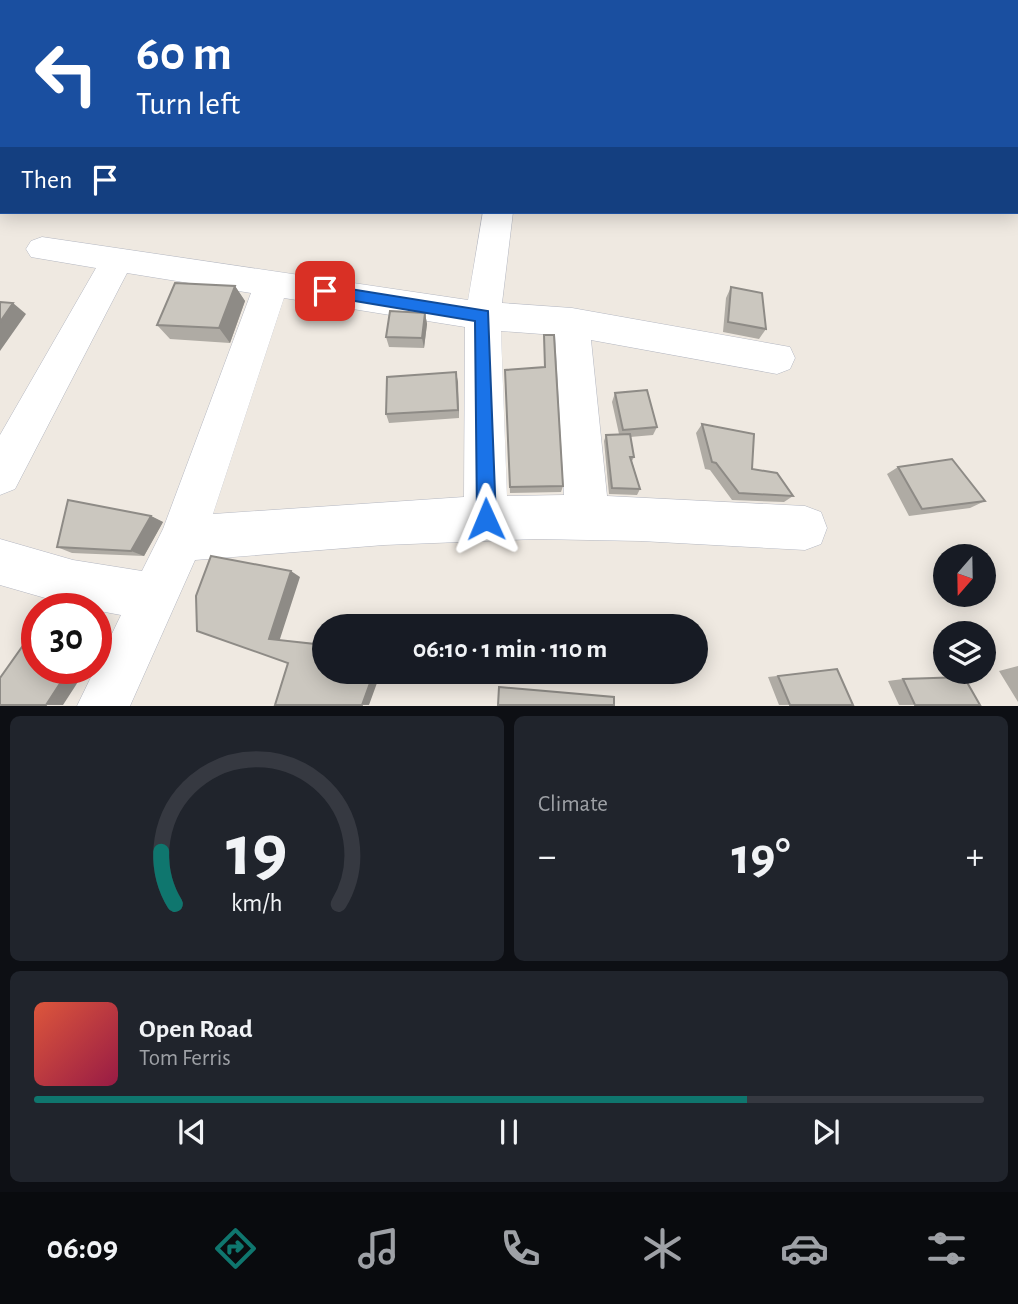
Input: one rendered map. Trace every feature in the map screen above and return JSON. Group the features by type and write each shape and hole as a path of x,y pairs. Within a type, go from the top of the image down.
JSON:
{"street":[{"path":"486,519 483,316 498,214"},
{"path":"41,249 483,316 572,322 777,358"},
{"path":"0,475 118,259"},
{"path":"103,705 182,539 272,282"},
{"path":"572,322 587,517"},
{"path":"182,539 353,525 587,517 805,528"},
{"path":"0,562 73,583 155,597"}],"building":[{"path":"175,283 235,286 219,328 157,325"},
{"path":"731,287 762,293 766,329 728,322"},
{"path":"0,302 13,303 0,322"},
{"path":"390,311 425,313 422,338 386,337"},
{"path":"544,335 554,335 563,486 510,487 505,370 545,367"},
{"path":"456,372 458,410 386,414 387,377"},
{"path":"647,390 657,427 623,430 615,393"},
{"path":"702,424 754,434 752,469 777,473 793,496 739,493 716,463 712,462"},
{"path":"630,434 634,457 630,457 640,489 612,488 606,435"},
{"path":"952,459 985,501 922,509 898,467"},
{"path":"68,500 151,516 131,551 57,547"},
{"path":"211,556 291,571 269,639 312,644 312,684 370,684 362,705 275,705 288,663 197,631 196,596"},
{"path":"21,648 21,684 60,684 46,705 0,705 0,678"},
{"path":"837,669 853,705 790,705 778,676"},
{"path":"933,678 933,684 968,684 980,705 915,705 903,679"},
{"path":"499,687 614,697 614,705 498,705"}],"route":[{"path":"325,291 483,316 486,519"}]}
